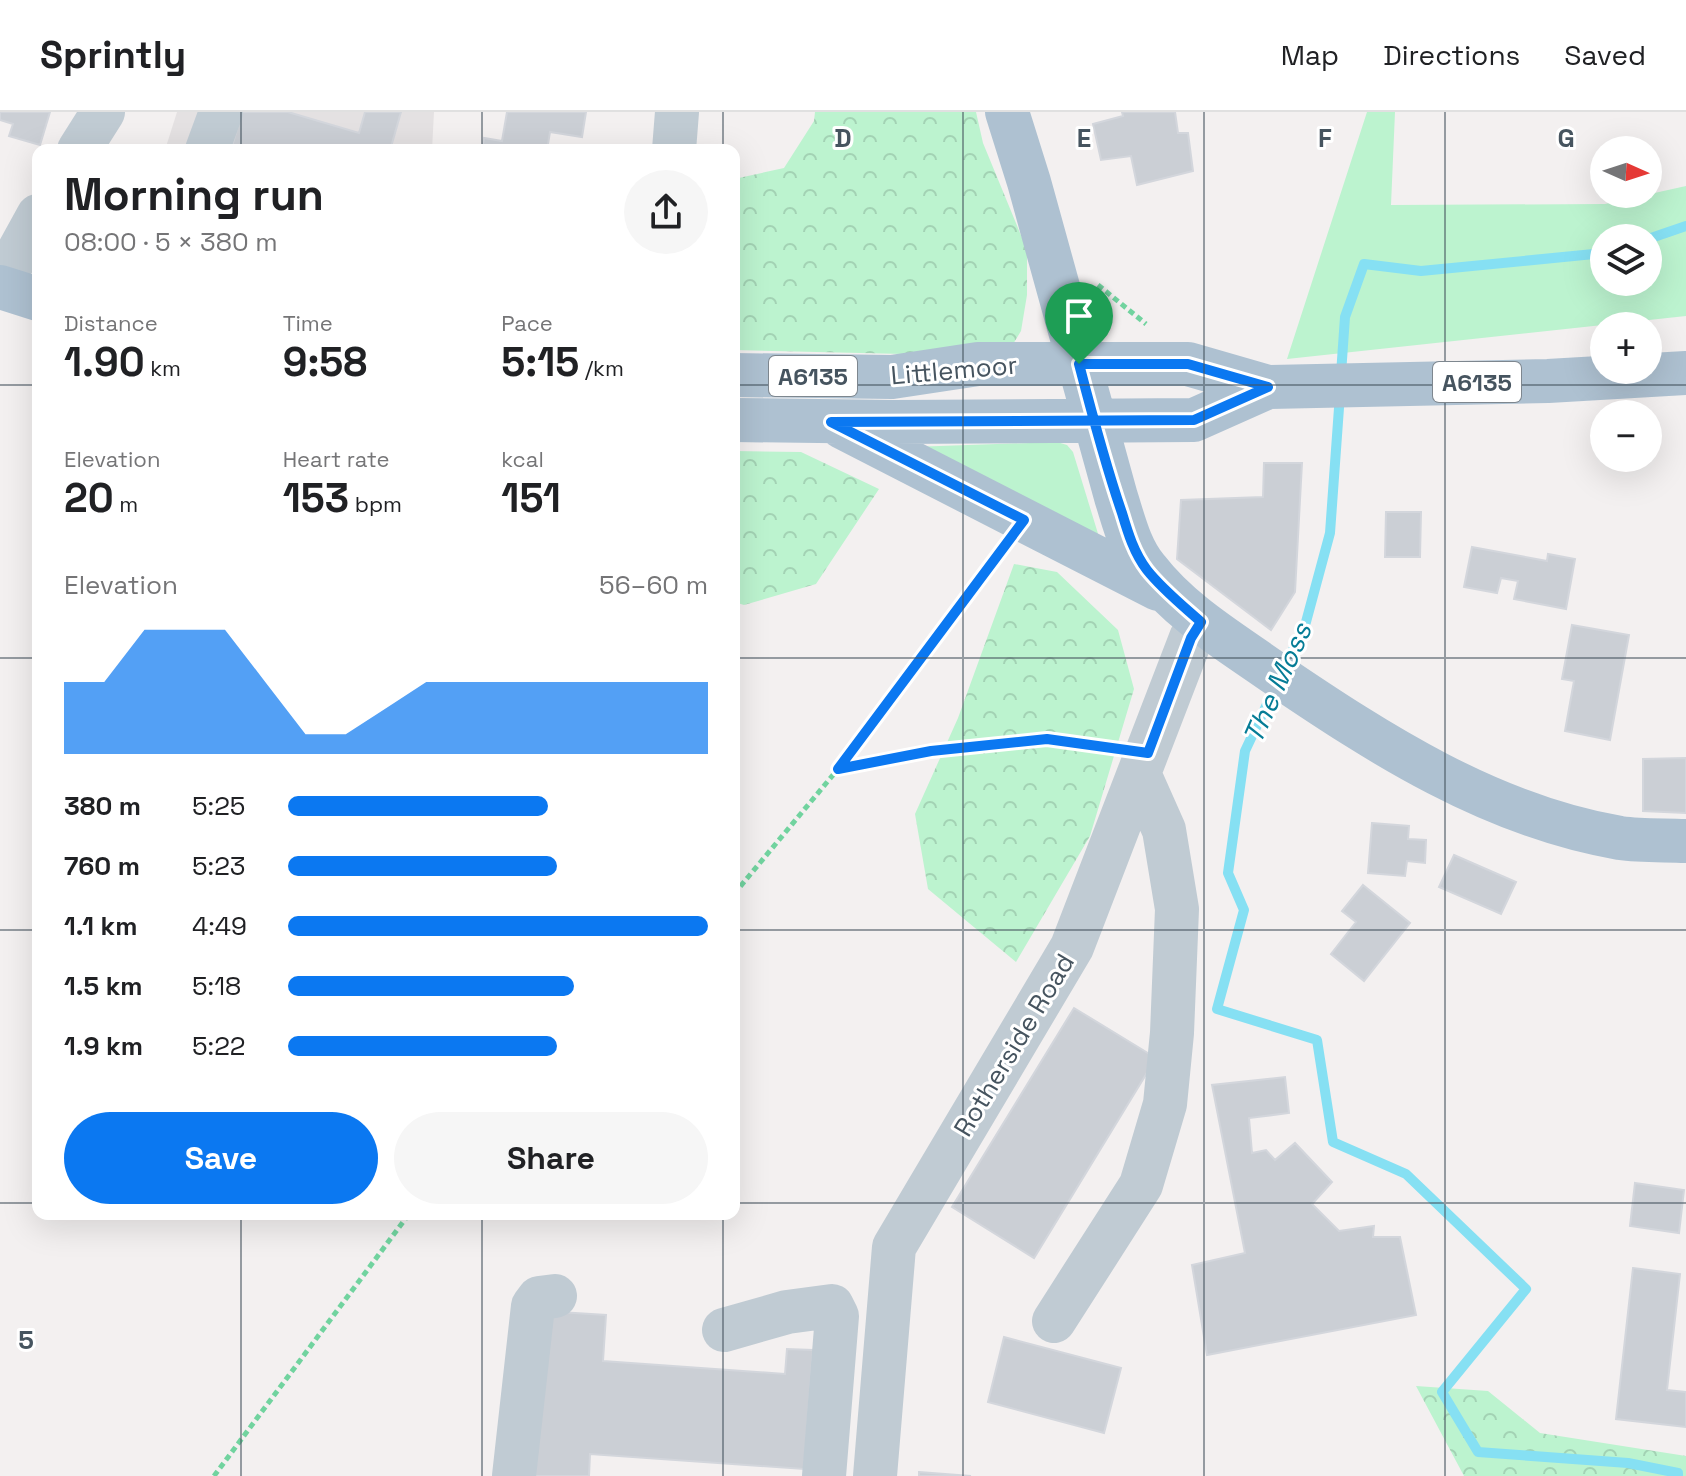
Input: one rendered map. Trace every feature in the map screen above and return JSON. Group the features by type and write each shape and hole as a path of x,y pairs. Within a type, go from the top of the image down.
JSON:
{"main road":[{"path":"1007,112 1133,548 1146,569 1188,610"},
{"path":"0,286 32,297"},
{"name":"Littlemoor","path":"740,375 892,377 978,364 1079,364"},
{"name":"A6135","path":"1079,364 1103,383 1117,389 1166,397 1268,387 1548,381 1686,373"},
{"name":"A6135","path":"892,377 999,392 1053,394 1086,408 1095,421 1194,420 1268,387"},
{"name":"Littlemoor","path":"740,420 1095,421"},
{"path":"831,422 1024,520 1188,610 1321,704 1476,794 1522,813 1574,828 1623,838 1686,841"}],"street":[{"path":"83,144 103,112"},
{"path":"209,144 221,112"},
{"path":"674,144 677,112"},
{"path":"0,286 32,227"},
{"name":"Rotherside Road","path":"875,1476 894,1247 1072,947 1191,638 1188,610"},
{"path":"1054,1321 1141,1185 1165,1104 1172,1033 1177,909 1164,830 1144,765"},
{"path":"514,1476 533,1306 539,1298 555,1296"},
{"path":"724,1330 787,1312 832,1306 837,1316 824,1476"},
{"path":"835,1330 887,1335"}],"path":[{"path":"740,887 838,769 1024,520"},
{"path":"838,769 931,751 1047,739 1144,765"},
{"path":"214,1476 405,1220"}],"shaded area":[{"path":"177,112 434,112 432,144 167,144"}],"green space":[{"path":"815,112 976,112 983,143 1027,250 1027,295 1021,331 1010,349 904,354 740,350 740,178 784,168 814,121"},
{"path":"1367,112 1395,112 1391,205 1590,204 1590,208 1662,208 1662,191 1686,186 1686,316 1662,319 1662,312 1590,312 1590,326 1287,359"},
{"path":"1057,442 1067,445 1073,452 1103,550 911,447"},
{"path":"740,451 801,452 879,489 816,584 740,604"},
{"path":"1014,564 1057,572 1118,630 1134,689 1090,836 1016,962 928,889 915,814 958,718"},
{"path":"1416,1386 1488,1391 1540,1433 1686,1456 1686,1476 1464,1476"}],"building":[{"path":"0,112 50,112 40,144 9,136 13,124 0,120"},
{"path":"242,112 288,112 359,133 365,112 401,112 392,144 233,144"},
{"path":"507,112 586,112 582,137 550,132 548,144 483,144 484,138 502,141"},
{"path":"1122,112 1175,112 1178,133 1188,133 1193,171 1137,185 1131,156 1101,160 1093,124 1123,116"},
{"path":"1264,463 1302,463 1295,592 1271,630 1177,559 1181,500 1263,497"},
{"path":"1386,512 1421,512 1420,557 1385,557"},
{"path":"1472,547 1547,561 1548,554 1575,559 1566,609 1514,599 1518,581 1501,578 1497,593 1464,587"},
{"path":"1572,625 1629,635 1610,740 1565,731 1574,681 1562,679"},
{"path":"1686,758 1686,813 1643,811 1643,759"},
{"path":"1372,823 1409,826 1408,839 1426,840 1425,863 1407,861 1405,876 1368,873"},
{"path":"1454,855 1516,882 1501,914 1439,887"},
{"path":"1363,885 1410,923 1364,981 1331,954 1356,922 1342,911"},
{"path":"1074,1008 1156,1058 1034,1258 952,1207"},
{"path":"1285,1077 1289,1113 1249,1118 1252,1153 1266,1150 1275,1160 1295,1143 1332,1182 1312,1204 1339,1231 1374,1226 1373,1237 1400,1237 1416,1315 1207,1355 1192,1265 1245,1253 1212,1085"},
{"path":"1635,1183 1684,1190 1679,1233 1630,1226"},
{"path":"1633,1268 1680,1274 1667,1390 1686,1392 1686,1427 1616,1419"},
{"path":"543,1311 606,1315 603,1361 785,1374 787,1349 813,1350 804,1469 590,1454 589,1476 532,1476"},
{"path":"1004,1337 1121,1368 1104,1433 988,1402"},
{"path":"919,1472 971,1476 919,1476"}],"waterway":[{"name":"The Moss","path":"1662,234 1686,226"},
{"name":"The Moss","path":"1341,374 1345,317 1364,264 1421,271 1590,254"},
{"name":"The Moss","path":"1284,669 1306,622 1330,533 1340,394"},
{"name":"The Moss","path":"1275,687 1245,751 1228,873 1244,910 1217,1009 1317,1040 1333,1142 1406,1174 1526,1289 1442,1392 1478,1452 1628,1463 1678,1473 1678,1476"}],"route":[{"path":"1079,364 1087,395 1095,421 1106,463 1133,548 1146,569 1201,622 1191,638 1148,753 1047,739 931,751 838,769 1024,520 831,422 1095,421 1194,420 1268,387 1188,364 1079,364"}]}
